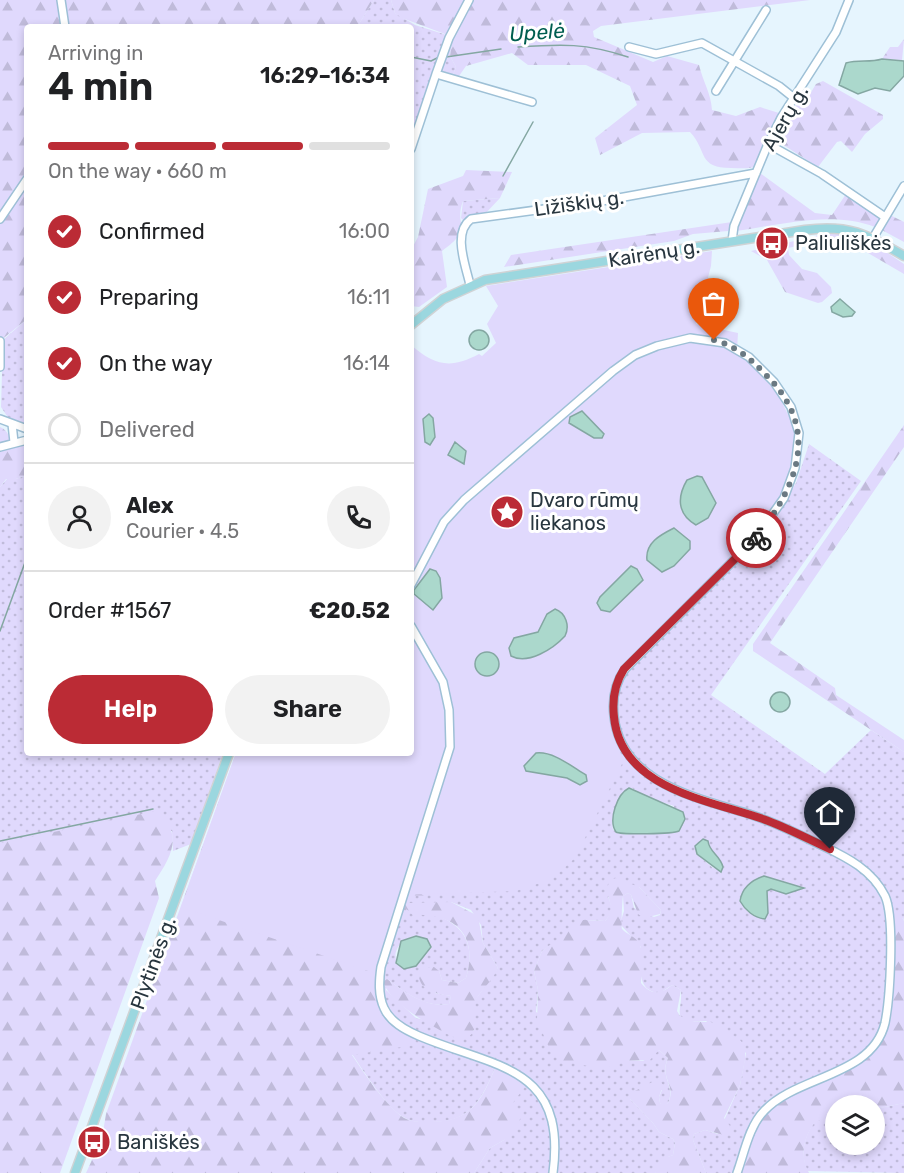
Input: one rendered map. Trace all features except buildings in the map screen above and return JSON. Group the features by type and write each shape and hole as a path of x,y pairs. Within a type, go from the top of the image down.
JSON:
{"main road":[{"name":"Kairėnų g.","path":"414,323 443,299 470,285 499,277 828,227 848,229 873,237 904,256"},
{"name":"Plytinės g.","path":"75,1173 104,1100 228,756"}],"street":[{"path":"61,0 65,24"},
{"path":"414,140 449,38 469,0"},
{"name":"Ajerų g.","path":"732,241 734,226 768,144 836,32 849,0"},
{"path":"716,91 766,10"},
{"path":"629,47 656,54 702,43 794,98"},
{"path":"436,75 532,102"},
{"path":"768,144 822,174 885,217"},
{"name":"Ližiškių g.","path":"470,285 461,241 464,227 471,219 602,201 756,173"},
{"path":"0,219 24,183"},
{"path":"873,237 904,186"},
{"path":"414,579 444,522 464,500 635,355 657,346 690,338 725,343 737,348 774,382 790,407 799,433 800,444 795,468 784,498 754,540 624,669 618,681 614,699 618,733 633,761 642,770 703,801 766,820 846,857 869,873 885,897 889,909 891,925 887,1009 885,1023 876,1042 859,1059 780,1098 763,1111 737,1173"},
{"path":"0,341 0,367"},
{"path":"0,419 24,428"},
{"path":"12,424 15,442"},
{"path":"0,447 24,440"},
{"path":"414,631 443,682 449,710 450,747 381,967 380,996 388,1015 407,1030 507,1068 531,1085 548,1104 553,1120 556,1150 553,1173"}],"green space":[{"path":"0,0 374,0 359,24 24,24 24,321 0,341"},
{"path":"374,0 391,0 395,13 413,24 359,24"},
{"path":"391,0 810,0 601,26 593,31 594,37 653,62 667,56 699,65 712,110 736,116 760,107 779,113 755,167 743,168 720,167 708,162 690,132 642,133 600,155 595,138 637,105 630,86 586,65 528,65 512,53 466,66 459,76 453,75 456,67 450,56 453,37 402,18 395,13"},
{"path":"414,24 453,37 450,56 456,67 453,75 434,73 414,133"},
{"path":"904,39 902,60 882,59 890,47 898,47"},
{"path":"823,81 883,115 883,119 865,134 852,152 841,141 837,142 818,167 774,139 793,106 804,104 816,84"},
{"path":"466,170 512,172 500,198 463,201 460,217 461,231 442,251 447,287 419,307 414,306 414,244 418,237 428,189 463,176"},
{"path":"760,173 815,213 832,215 846,194 880,218 875,227 858,222 824,219 736,231"},
{"path":"500,198 484,215 464,221 461,218 463,201"},
{"path":"890,215 904,222 904,242 880,229"},
{"path":"732,222 728,231 693,234 674,241 504,267 511,255"},
{"path":"833,232 871,242 904,264 904,274 844,239 832,238 788,248 789,255 802,269 817,273 831,287 832,293 818,303 785,292 767,260 751,251"},
{"path":"712,251 711,266 696,324 738,333 737,350 777,392 794,427 796,444 794,461 783,495 758,529 617,672 610,695 610,717 624,760 575,858 552,879 516,891 401,895 377,974 181,907 235,756 414,756 414,347 428,357 444,363 460,362 479,354 482,356 496,343 487,324 498,306 486,286"},
{"path":"24,322 24,424 9,419 1,407 3,340"},
{"path":"904,425 904,447 770,643 835,688 836,695 904,740 904,752 753,651 753,644"},
{"path":"0,427 5,430 16,446 24,444 24,476 6,479 0,487"},
{"path":"809,444 861,481 711,695 825,774 871,730 904,752 904,921 903,918 893,917 889,1023 881,1041 852,1068 761,1122 749,1146 743,1173 706,1173 693,1140 694,1134 705,1130 718,1134 740,1085 746,1053 706,1021 686,1021 682,1018 680,1015 681,990 672,985 660,993 646,988 640,969 641,947 620,924 624,911 623,896 628,893 631,895 634,908 654,917 660,915 661,910 639,887 608,897 611,910 605,921 589,920 542,951 534,971 538,990 536,1012 627,1061 643,1061 659,1050 668,1058 665,1071 670,1091 668,1103 664,1106 660,1103 659,1097 662,1090 630,1099 659,1132 673,1139 675,1143 673,1155 668,1157 655,1173 474,1173 490,1148 504,1140 510,1107 496,1066 486,1089 466,1113 445,1121 418,1122 405,1118 391,1107 352,1054 381,1009 370,794 408,756 414,756 414,754 522,776 635,652 638,655 771,524 796,483","holes":["632,788 646,797 674,806 666,834 636,832 626,835 613,830 616,808 627,789","708,843 720,861 723,869 713,868 697,854","764,876 804,888 786,894 771,889 766,891 766,901","451,902 471,910 481,925 483,943 498,968 473,1003 471,1011 474,1031 416,1018 386,990 387,979 424,1002 449,1004 451,996 435,993 439,971 442,980 458,983 466,978 470,956 465,938 453,924 433,914","416,936 428,952 416,966 399,966 395,956 398,946"]},
{"path":"24,476 24,756 222,756 191,844 173,851 172,831 0,843 0,487 7,479"},
{"path":"235,756 240,756 424,896 400,896 377,974 381,1009 416,1037 414,1045 352,1055 387,1103 407,1119 428,1122 443,1121 464,1114 472,1108 485,1090 496,1066 526,1085 510,1107 521,1118 504,1140 490,1148 474,1173 86,1173 102,1138 106,1114"},
{"path":"156,811 165,819 172,836 170,854 155,881 159,898 60,1173 0,1173 0,843"},
{"path":"616,878 639,887 661,910 660,914 644,918 638,914 631,895 628,893 623,896 622,929 640,945 641,983 652,992 664,991 672,985 681,990 677,1011 680,1016 695,1022 711,1022 740,1040 745,1046 740,1085 724,1118 730,1126 724,1135 705,1130 694,1134 693,1140 706,1173 655,1173 662,1159 673,1155 675,1143 673,1139 659,1132 630,1099 633,1092 658,1079 663,1085 659,1097 660,1103 664,1105 668,1103 671,1091 665,1071 668,1058 659,1050 650,1060 627,1061 603,1069 563,1061 550,1050 537,1020 538,990 534,971 542,951 583,920 605,921 611,909 607,888 610,880"},
{"path":"451,902 478,916 483,943 498,968 476,1000 473,1032 467,1038 461,1039 437,1029 405,1008 388,991 383,982 387,979 408,994 432,1004 449,1004 451,996 435,993 426,988 419,976 427,968 434,967 439,971 442,980 458,983 466,978 469,950 466,939 452,923 428,915 413,915 403,906 409,903"},
{"path":"896,912 900,913 904,921 904,1103 885,1107 885,1095 825,1095 825,1119 816,1121 808,1133 804,1146 804,1159 809,1173 743,1173 743,1164 752,1138 766,1114 781,1101 868,1056 880,1041 889,1023 893,917"},
{"path":"904,1103 904,1173 807,1171 804,1145 816,1120 825,1119 825,1155 885,1155 885,1107"}],"shaded area":[{"path":"882,59 904,61 904,76 890,91 875,88 858,94 839,85 846,63"},
{"path":"840,299 855,312 852,316 843,317 832,312 831,307"},
{"path":"479,330 486,333 489,340 486,347 479,350 472,347 469,340 472,333"},
{"path":"582,411 604,434 602,438 594,438 569,423 570,417"},
{"path":"429,414 433,418 435,437 430,445 425,442 423,419"},
{"path":"455,442 466,451 464,464 448,455"},
{"path":"697,476 702,477 716,503 708,518 696,525 685,516 680,499 687,480"},
{"path":"674,528 690,541 690,549 674,566 662,572 647,560 648,549 659,537"},
{"path":"631,566 637,569 643,580 610,612 601,610 597,603 600,597"},
{"path":"430,569 436,571 440,578 442,598 433,610 414,594 414,590"},
{"path":"555,609 566,620 565,636 554,646 532,657 511,656 509,648 514,638 538,632 547,614"},
{"path":"487,652 492,653 498,659 498,669 492,675 487,676 482,675 476,669 475,664 476,659 482,653"},
{"path":"780,692 787,695 790,702 787,709 780,712 773,709 770,702 773,695"},
{"path":"536,753 549,754 562,760 586,775 587,781 580,785 567,778 526,771 524,766"},
{"path":"629,788 683,812 685,819 679,831 647,834 616,832 613,814 621,796"},
{"path":"703,839 708,841 710,848 720,859 723,867 721,872 697,854 695,846"},
{"path":"764,876 804,888 786,894 771,889 767,891 768,913 765,919 750,913 740,901 748,885"},
{"path":"416,936 427,939 431,947 416,966 404,969 396,963 401,941"}],"waterway":[{"name":"Upelė","path":"518,47 574,46 599,49 628,57"},
{"name":"Upelė","path":"446,57 501,49"},
{"name":"Upelė","path":"414,58 431,61 437,58"},
{"path":"503,176 533,122"},
{"name":"Upelė","path":"0,631 24,565"},
{"path":"0,841 153,809"}],"way so far":[{"path":"714,340 737,348 774,382 790,407 799,433 800,444 792,480 772,518 756,538"}],"place":[{"name":"Paliuliškės","path":"772,243"},
{"name":"Dvaro rūmų liekanos","path":"507,512"},
{"name":"Baniškės","path":"94,1142"}],"route":[{"path":"756,538 624,669 615,690 615,722 623,745 635,764 656,779 703,801 766,820 830,849"}]}
